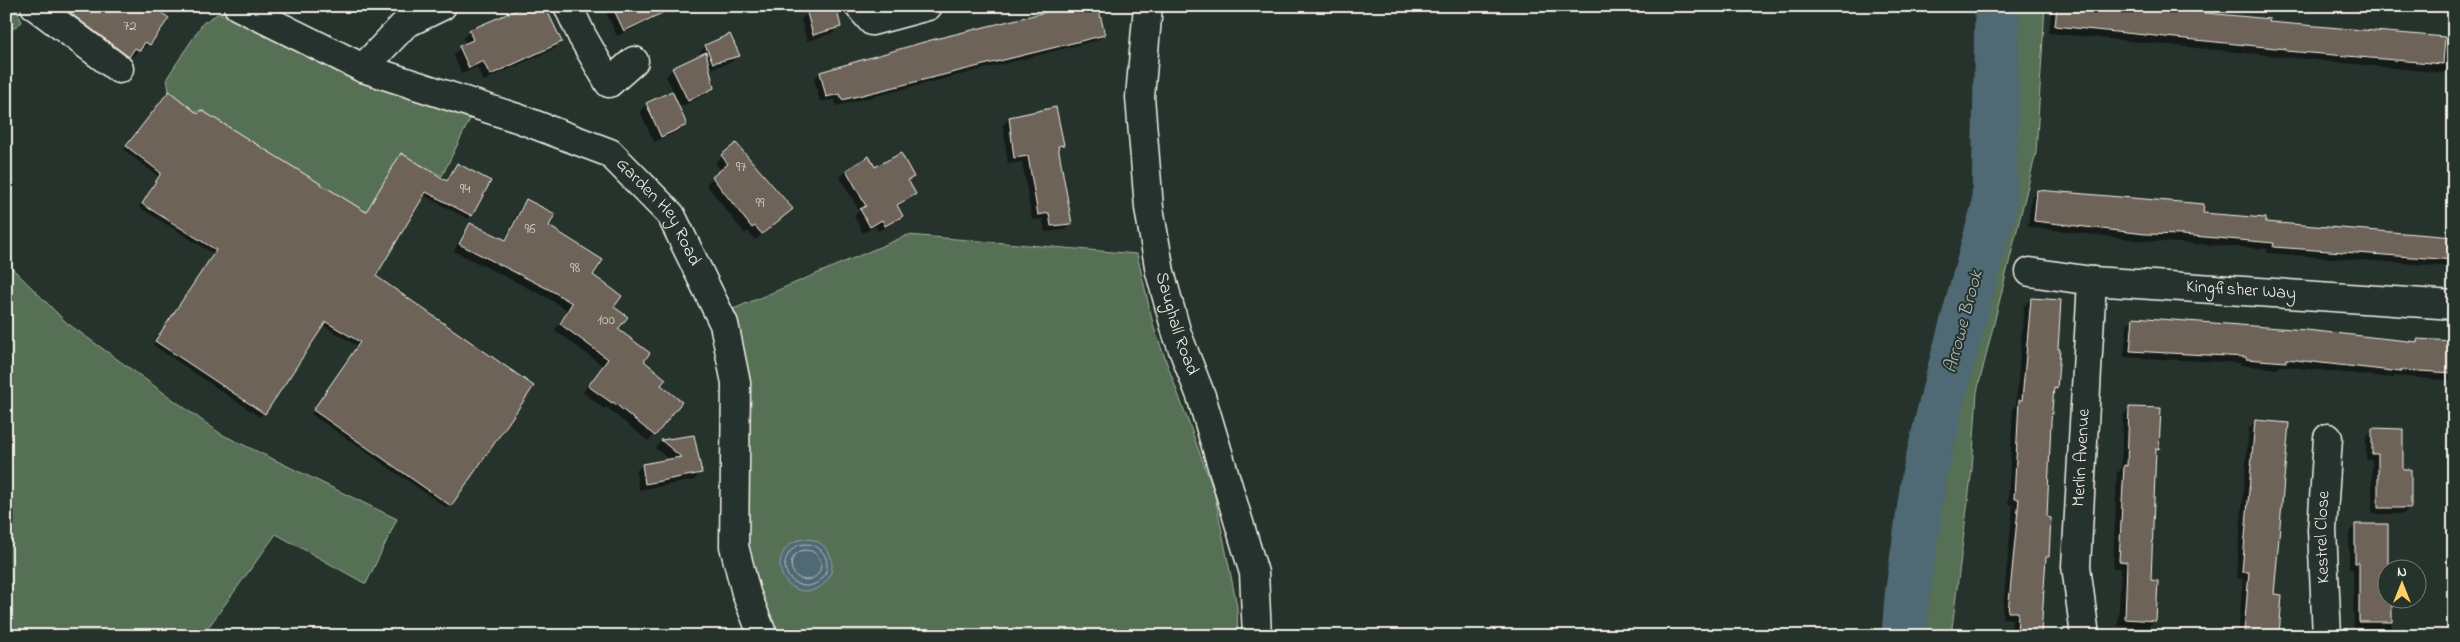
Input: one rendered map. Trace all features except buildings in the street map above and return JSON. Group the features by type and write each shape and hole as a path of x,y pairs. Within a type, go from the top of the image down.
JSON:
{"street":[{"path":"35,6 119,69"},
{"name":"Garden Hey Road","path":"238,6 363,68 520,119 610,153 671,215 724,324 736,383 734,546 746,593 763,636"},
{"path":"363,68 406,24 442,6"},
{"path":"568,6 582,36 609,83 634,62"},
{"path":"859,6 872,20 928,6"},
{"name":"Saughall Road","path":"1148,6 1140,97 1149,208 1160,272 1177,334 1201,396 1254,573 1257,636"},
{"name":"Kingfisher Way","path":"2030,272 2092,280 2454,305"},
{"name":"Merlin Avenue","path":"2085,636 2076,566 2092,280"},
{"name":"Kestrel Close","path":"2326,636 2322,530 2328,438"}],"green space":[{"path":"6,6 15,6 22,22 6,34"},
{"path":"1997,6 2045,6 2036,153 1977,392 1972,469 1951,636 1905,636 1924,476 1947,380 1994,207"},
{"path":"219,13 470,119 442,176 401,154 366,212 201,110 196,112 169,91 167,78 203,23"},
{"path":"908,235 1137,254 1154,328 1214,492 1237,606 1238,636 781,636 751,576 745,515 745,354 731,310"},
{"path":"6,262 67,323 221,434 397,519 366,584 276,534 202,636 6,636"}],"water":[{"path":"801,539 811,539 825,546 832,560 832,570 825,584 811,591 801,591 791,587 784,580 780,570 780,560 784,550 791,543"}],"waterway":[{"name":"Arrowe Brook","path":"1904,636 1907,597 1924,476 1947,380 1994,207 1997,6"}]}
